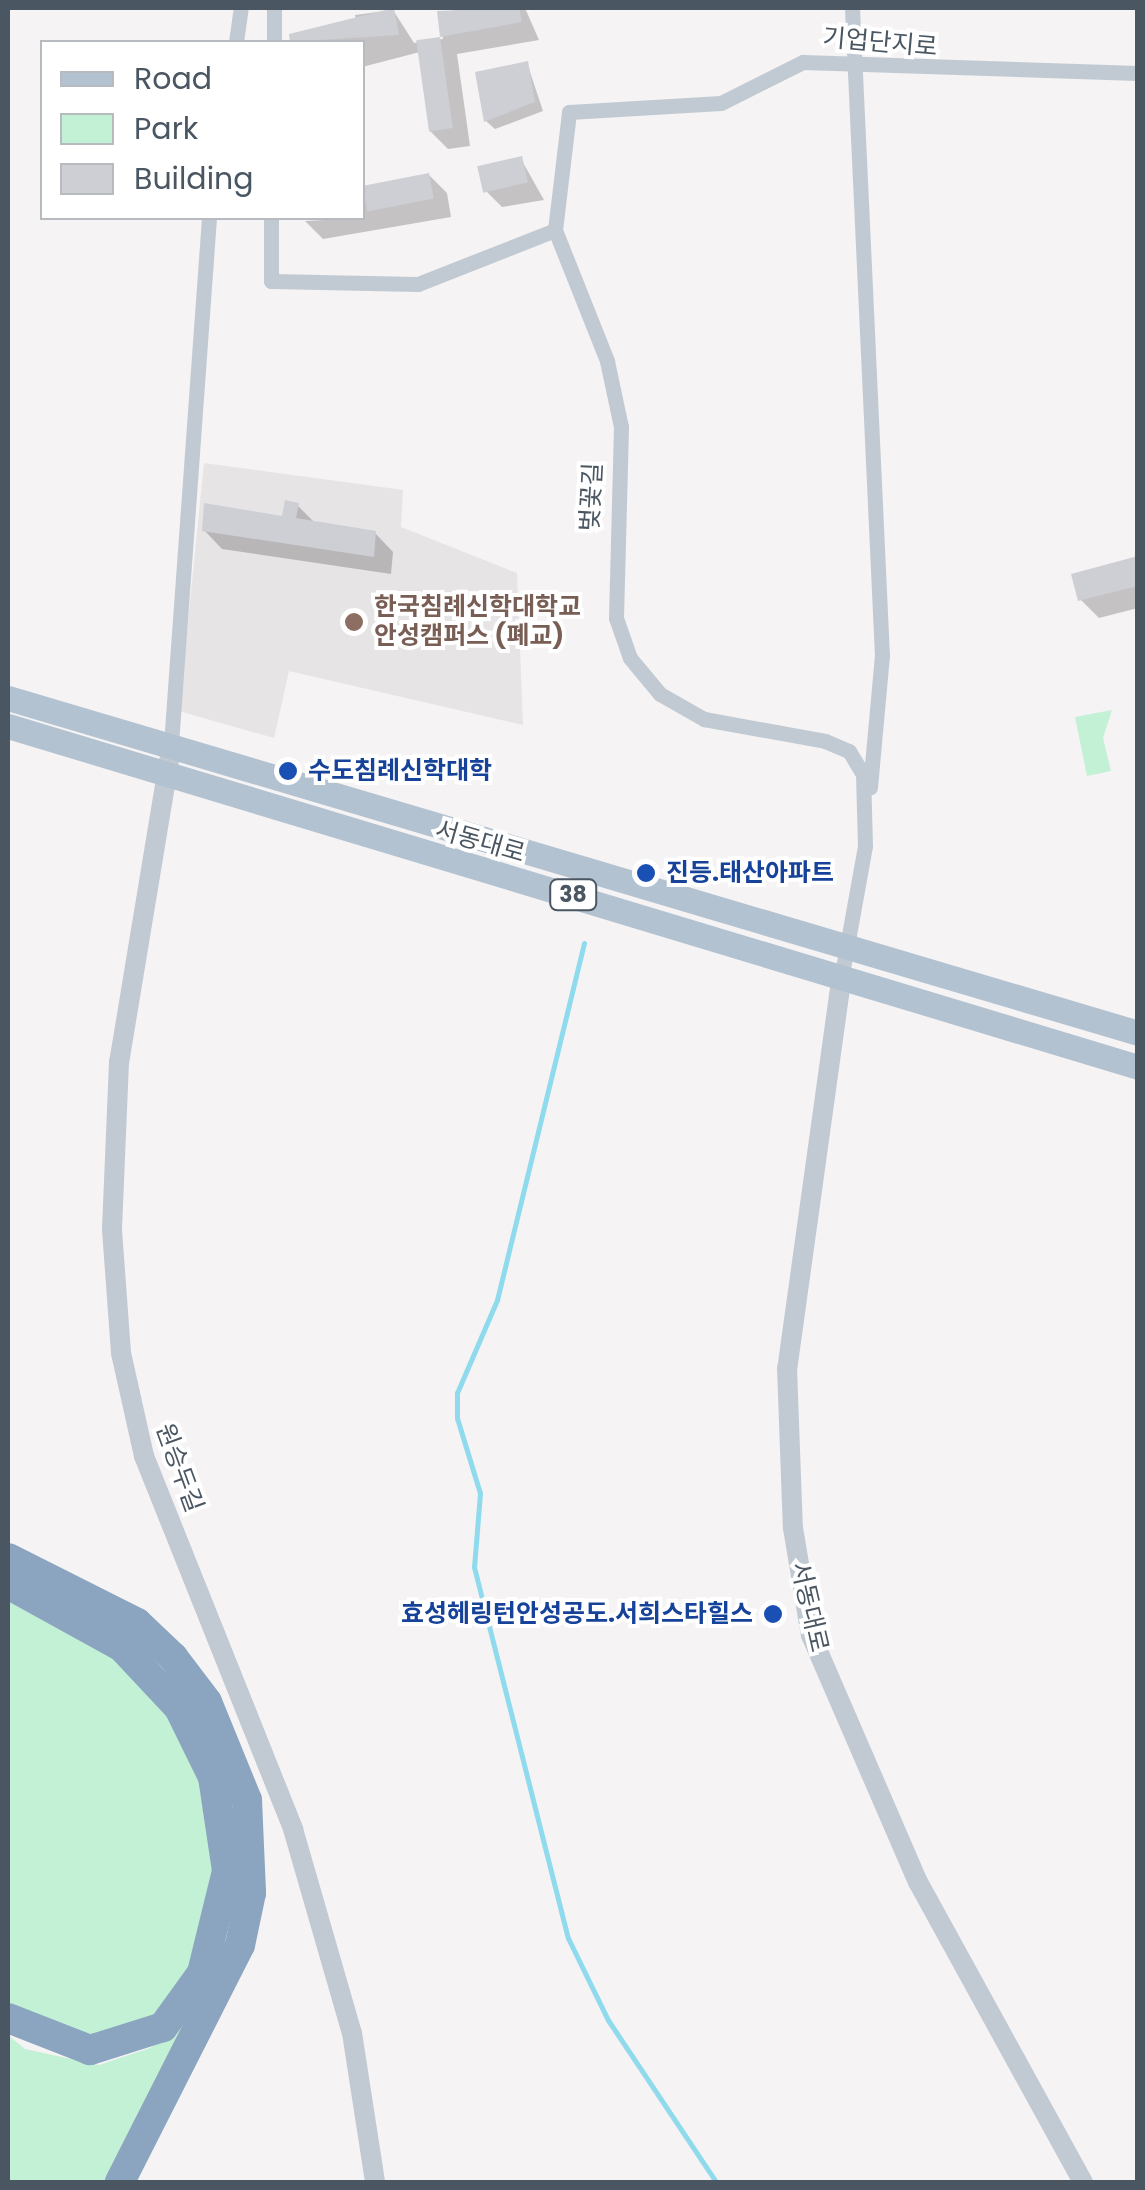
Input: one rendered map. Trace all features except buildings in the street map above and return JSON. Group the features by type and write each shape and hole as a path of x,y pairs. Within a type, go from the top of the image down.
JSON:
{"highway":[{"path":"8,1558 121,1614 173,1657 207,1702 247,1800 252,1893 240,1945 120,2182"},
{"path":"8,1584 122,1647 179,1708 214,1777 227,1871 202,1973 162,2027 90,2050 8,2018"}],"main road":[{"name":"서동대로","path":"8,698 1138,1033"},
{"name":"서동대로","path":"8,726 842,974 1138,1067"}],"street":[{"path":"236,40 240,8"},
{"path":"274,8 274,40"},
{"path":"842,974 869,802 882,656 852,8"},
{"name":"기업단지로","path":"555,230 569,112 721,103 803,62 1138,73"},
{"path":"171,744 209,220"},
{"path":"272,220 270,281 418,284 555,230"},
{"name":"벚꽃길","path":"555,230 608,361 622,427 616,618 630,658 660,694 704,718 848,751 869,802"},
{"name":"원승두길","path":"171,744 119,1062 112,1230 120,1352 144,1456 293,1828 352,2033 375,2182"},
{"name":"서동대로","path":"842,974 787,1368 792,1528 811,1634 918,1882 1083,2182"}],"shaded area":[{"name":"한국침례신학대학교 안성캠퍼스 (폐교)","path":"204,463 403,490 401,527 517,573 523,725 289,671 274,738 179,711"}],"green space":[{"path":"1112,710 1103,738 1111,771 1087,776 1075,717"},
{"path":"8,1597 109,1649 147,1685 191,1749 215,1845 211,1916 189,1977 165,2011 99,2040 28,2020 8,2000"},
{"path":"186,2024 103,2182 8,2182 8,2035 25,2049 99,2065 150,2048"}],"waterway":[{"path":"584,943 497,1300 457,1393 457,1418 480,1493 474,1567 568,1938 608,2020 716,2182"}],"place":[{"name":"한국침례신학대학교 안성캠퍼스 (폐교)","path":"354,622"},
{"name":"수도침례신학대학","path":"288,771"},
{"name":"진등.태산아파트","path":"646,873"},
{"name":"효성헤링턴안성공도.서희스타힐스","path":"773,1614"}]}
